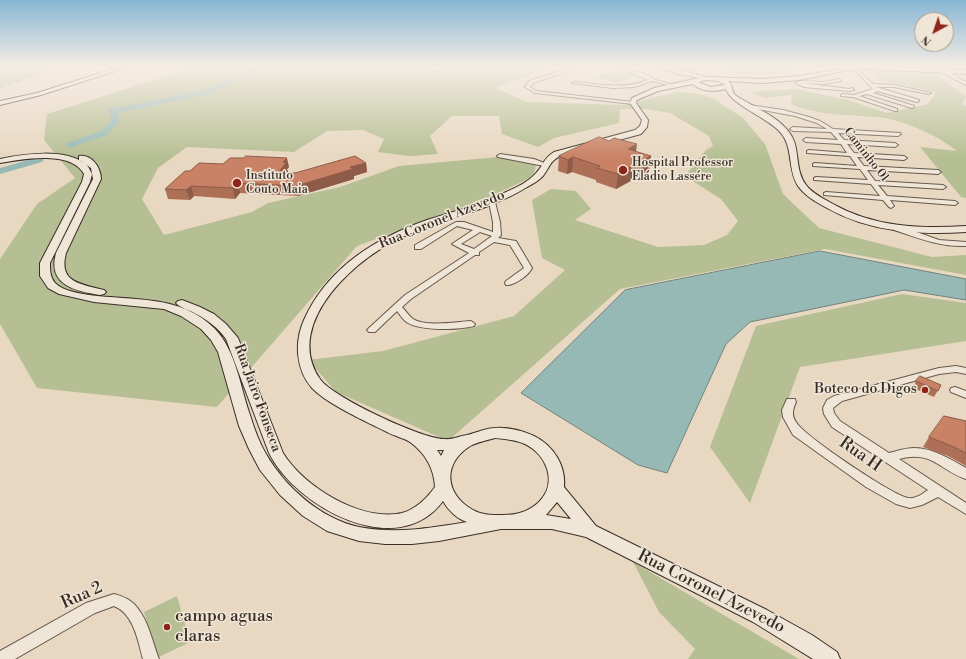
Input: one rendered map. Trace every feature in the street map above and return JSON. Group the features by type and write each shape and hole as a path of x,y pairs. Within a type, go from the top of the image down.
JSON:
{"main road":[{"path":"0,104 28,97"},
{"path":"546,162 566,152 627,136 641,130 644,126 645,120 632,102 639,97"},
{"path":"730,97 737,99"},
{"path":"734,97 781,128 788,136 799,181 810,193 842,213 897,228 938,231 966,229"},
{"name":"Rua Jairo Fonseca","path":"0,159 29,154 53,153 78,156 95,166 97,179 58,260 58,268 62,276 70,283 88,290 152,296 180,302 197,310 222,326 232,338 238,351 279,459 288,471 309,489 333,506 347,513 372,520 393,521 404,519 425,509 433,503 443,489"},
{"name":"Rua Jairo Fonseca","path":"0,159 31,156 60,157 72,160 86,168 88,176 45,263 46,278 52,285 66,294 97,300 136,302 166,307 191,316 208,328 219,341 224,352 252,441 265,466 292,497 308,511 338,528 394,538 411,537 496,524"},
{"name":"Rua Coronel Azevedo","path":"412,437 350,406 318,385 310,375 304,359 305,329 311,316 333,283 349,266 370,250 405,232 492,202 538,177 546,162"},
{"path":"412,437 442,445 488,434 510,434 524,438 537,445 547,454 554,465 557,477 556,489 551,501 541,510 529,518 514,522"},
{"path":"412,437 434,456 441,473 443,489 450,502 462,512 478,520 496,524 514,522 552,522 590,531"},
{"path":"441,473 445,460 454,448 467,440"},
{"path":"556,489 590,531"},
{"name":"Rua Coronel Azevedo","path":"590,531 760,616 805,642 830,659"}],"street":[{"path":"576,97 632,102"},
{"path":"853,97 895,110"},
{"path":"880,97 912,107"},
{"path":"904,97 917,101"},
{"name":"Caminho 01","path":"749,106 808,118 825,125 833,131 842,142 891,206"},
{"path":"793,129 898,134"},
{"path":"806,140 895,145"},
{"path":"809,152 904,158"},
{"path":"500,156 546,162"},
{"path":"815,165 938,172"},
{"path":"816,179 942,187"},
{"path":"826,194 955,203"},
{"path":"372,330 412,294 476,253 495,238 496,221 492,202"},
{"path":"418,246 456,224 479,230 495,238 513,242 528,268 509,283"},
{"path":"897,228 940,244 966,244"},
{"path":"476,253 456,244 470,234 479,230"},
{"path":"397,306 409,320 419,324 454,326 471,324"},
{"path":"966,371 950,369 928,373 838,398 831,402 828,408 829,414 836,424 966,509"},
{"path":"955,390 966,395"},
{"name":"Rua H","path":"791,402 787,408 786,415 789,422 797,432 892,497 911,503 919,501 938,491"},
{"path":"888,458 913,452 924,454 938,458 966,474"},
{"name":"Rua 2","path":"0,659 91,608 114,600 124,604 134,616 151,659"}],"green space":[{"path":"101,97 515,97 527,102 623,105 657,97 710,97 743,118 765,144 783,194 819,228 932,257 966,255 966,275 825,249 620,289 448,441 336,392 308,360 383,351 514,316 565,270 542,258 532,200 551,189 576,191 591,209 575,220 658,247 704,245 727,235 738,221 721,199 685,176 706,150 713,146 709,136 670,113 646,109 620,109 619,123 554,138 538,147 502,134 499,116 452,116 430,136 438,154 410,156 378,152 384,139 363,130 327,131 294,152 187,147 158,168 142,199 164,235 252,212 268,203 340,187 399,166 498,157 536,164 534,176 490,197 357,246 217,407 37,388 0,324 0,259 37,204 75,178 44,140 47,114"},
{"path":"792,97 833,97 848,100 887,113 928,104 933,97 966,97 962,104 966,106 966,198 961,197 920,147 957,151 941,140 922,130 893,120 825,113 791,104"},
{"path":"902,294 966,303 966,341 800,367 750,503 710,447 756,326"},
{"path":"633,562 799,659 688,659 695,649 659,612"},
{"name":"campo aguas claras","path":"177,596 190,642 157,658 144,612"}],"water":[{"path":"820,251 966,279 966,300 904,290 750,322 726,344 667,473 638,465 521,393 625,290"}],"building":[{"path":"599,137 609,141 614,138 637,144 628,149 651,156 618,174 597,168 600,166 573,157 568,160 559,156"},
{"path":"246,156 287,158 283,162 286,163 278,173 295,173 355,156 366,163 350,167 353,169 296,186 238,183 233,188 191,186 186,190 165,189 185,171 190,171 199,163 223,164 230,158 243,158"},
{"path":"920,376 941,385 938,391 916,381"},
{"path":"944,416 966,421 966,453 929,437"}],"waterway":[{"path":"70,145 104,133 116,120 112,111 183,97"},
{"path":"0,171 39,160"}],"place":[{"name":"Hospital Professor Eládio Lassére","path":"623,170"},
{"name":"Instituto Couto Maia","path":"237,183"},
{"name":"Boteco do Digos","path":"925,390"},
{"name":"campo aguas claras","path":"167,627"}]}
